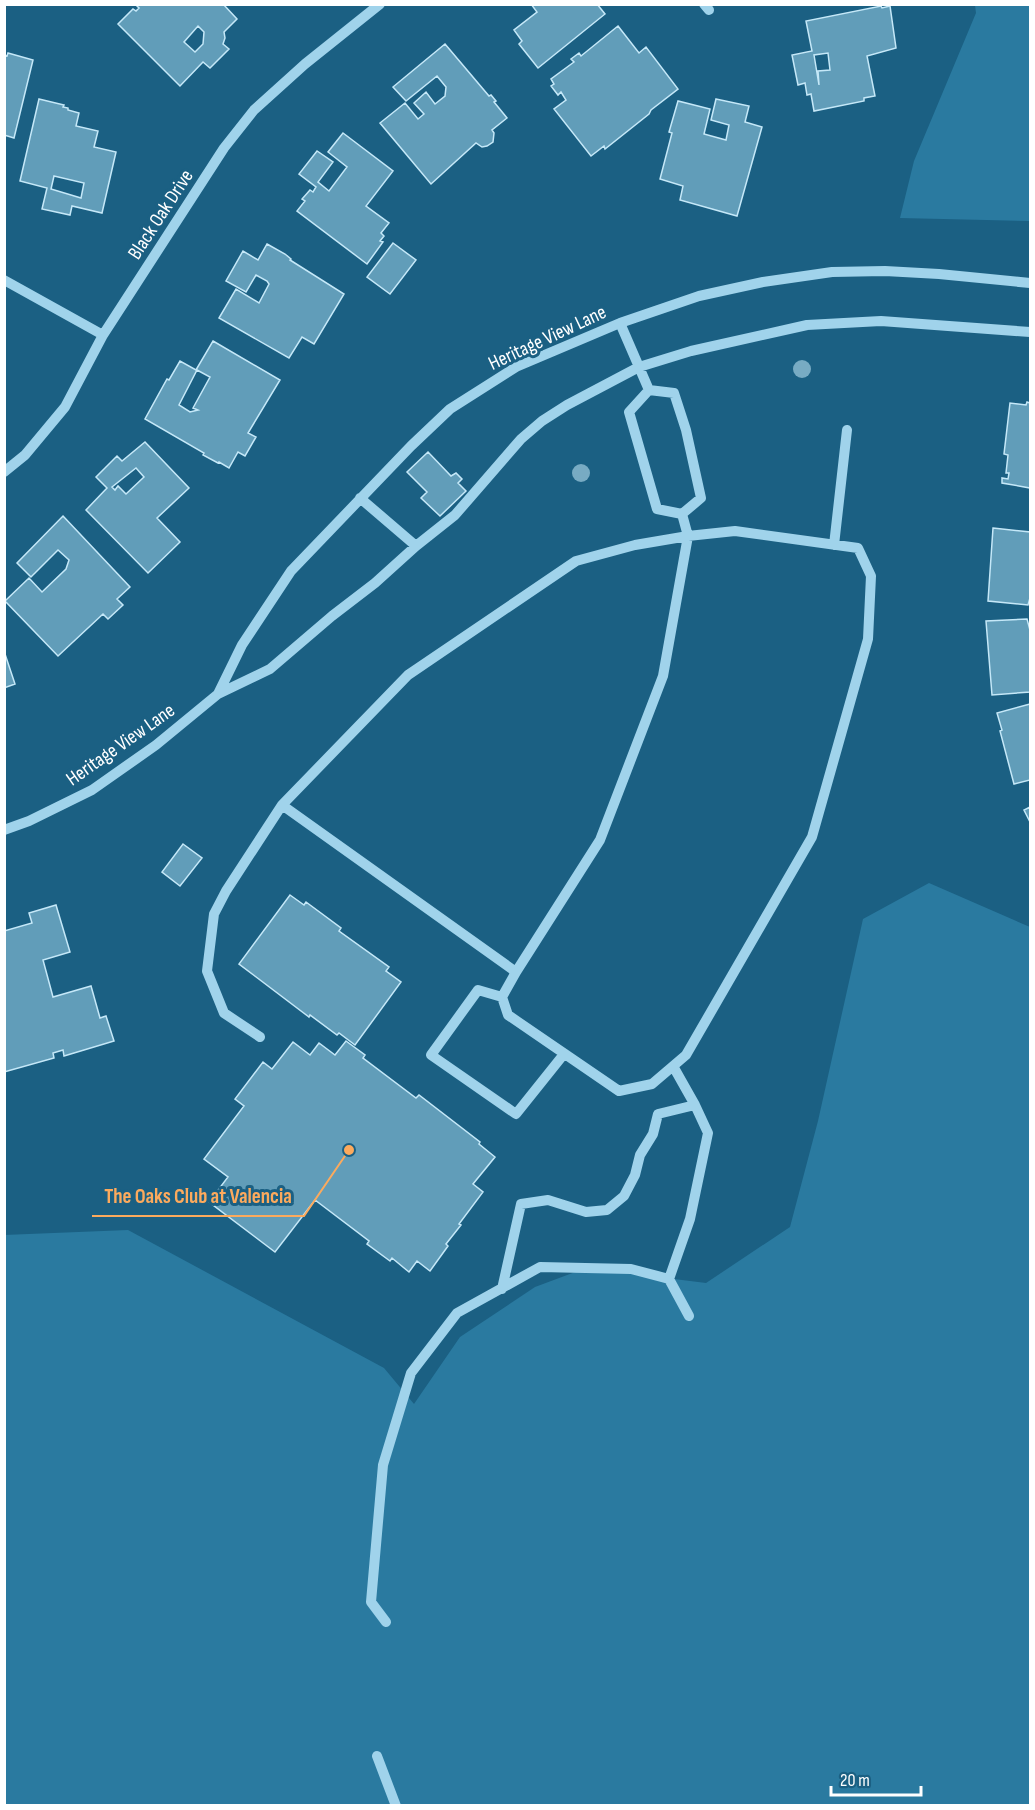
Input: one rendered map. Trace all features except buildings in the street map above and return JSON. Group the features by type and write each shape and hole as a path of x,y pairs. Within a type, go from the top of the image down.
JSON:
{"street":[{"name":"Black Oak Drive","path":"4,472 25,455 65,406 103,335 199,185 254,110 305,64 380,4"},
{"name":"Heritage View Lane","path":"218,694 242,645 291,571 411,446 450,409 516,367 620,322 699,296 763,282 832,272 885,271 1030,283"},
{"path":"4,280 103,335"},
{"name":"Heritage View Lane","path":"4,831 28,822 92,790 156,745 218,694 270,669 455,515 521,439 542,421 567,405 639,367 691,351 807,325 881,321 1030,332"},
{"path":"620,322 650,390"},
{"path":"650,390 674,393 686,430 700,498 682,514"},
{"path":"650,390 629,412 657,509 682,514"},
{"path":"834,545 847,430"},
{"path":"360,498 416,546"},
{"path":"260,1037 224,1013 207,971 214,914 226,891 282,805 408,675 576,561 635,545 688,536 735,531 858,548 871,576 868,639 812,837 686,1055 652,1084 619,1091 508,1015 502,997 600,840 663,676 688,536 682,514"},
{"path":"282,805 516,972"},
{"path":"502,997 478,990 431,1055 516,1114 564,1054"},
{"path":"669,1279 690,1219 708,1133 674,1066"},
{"path":"502,1288 521,1204 548,1200 586,1212 607,1210 624,1196 635,1175 640,1155 653,1134 658,1114 695,1105"},
{"path":"386,1622 371,1602 383,1466 411,1372 457,1313 540,1267 631,1269 669,1279 689,1316"},
{"path":"377,1756 396,1806"}],"shaded area":[{"path":"975,5 1030,5 1030,221 900,218 914,161 976,13"},
{"path":"929,883 1030,927 1030,1805 5,1805 4,1235 128,1230 384,1368 414,1404 460,1337 535,1287 586,1268 706,1283 790,1227 818,1121 863,919"}],"place":[{"name":"The Oaks Club at Valencia","path":"349,1150"}]}
